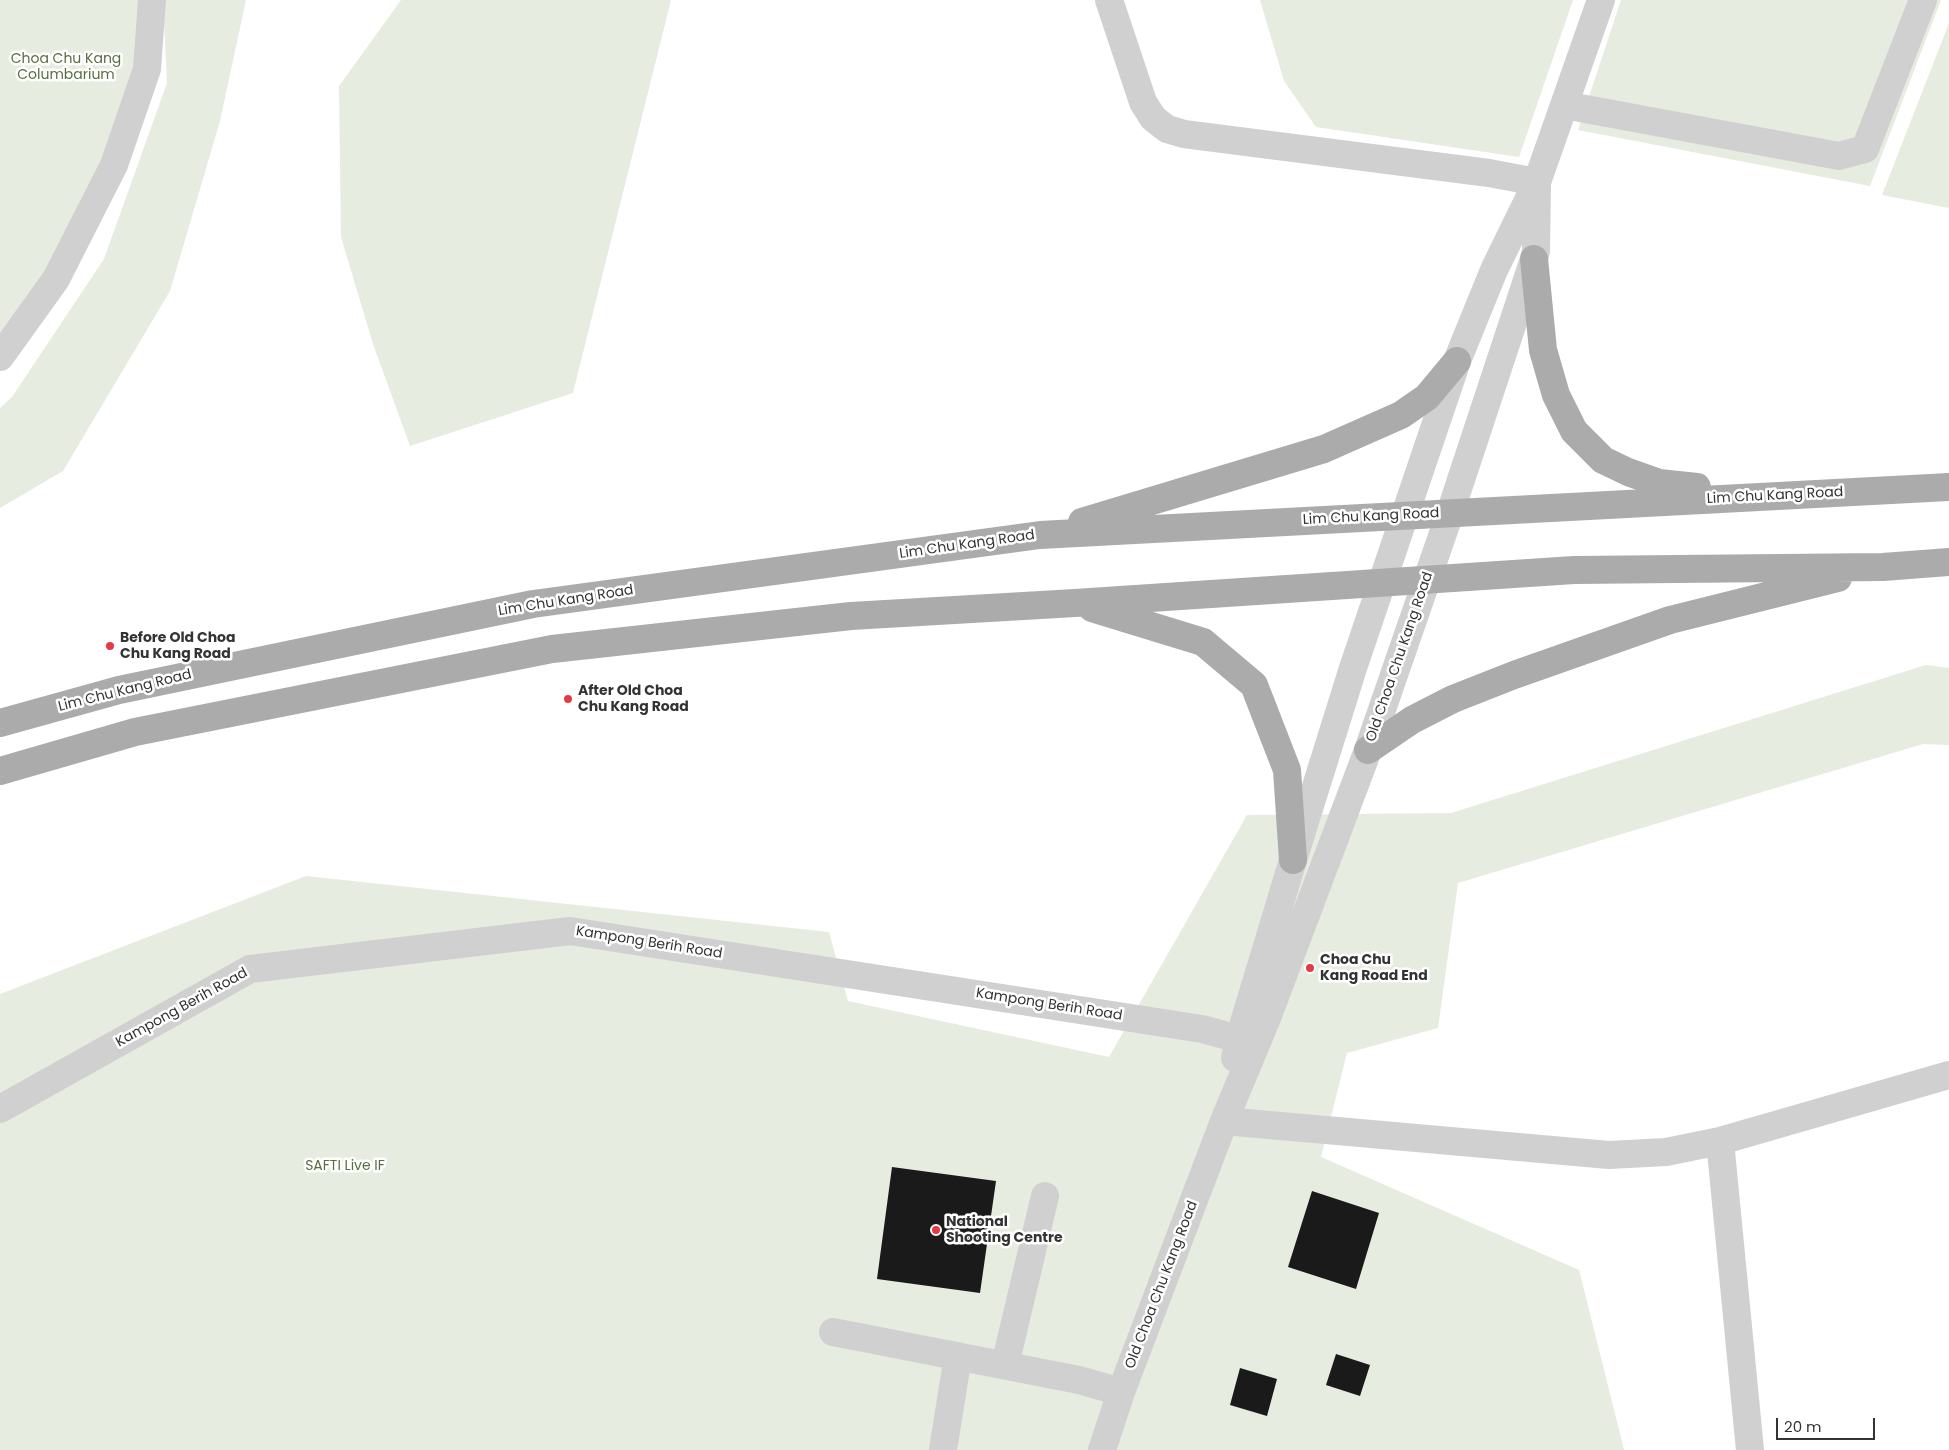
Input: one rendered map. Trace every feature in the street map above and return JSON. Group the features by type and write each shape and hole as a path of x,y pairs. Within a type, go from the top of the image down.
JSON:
{"main road":[{"path":"1534,259 1543,350 1556,395 1574,431 1603,460 1628,472 1659,483 1788,495"},
{"path":"1040,535 1324,449 1401,415 1427,397 1457,361"},
{"name":"Lim Chu Kang Road","path":"0,723 119,690 533,604 1040,535 1949,487"},
{"path":"0,771 135,732 552,649 851,616 1574,570 1883,567 1949,562"},
{"path":"1368,750 1412,720 1453,699 1643,629 1670,620 1883,567"},
{"path":"1075,603 1203,642 1254,685 1287,770 1293,860"}],"street":[{"path":"0,357 56,279 114,165 147,69 152,0"},
{"path":"1109,0 1143,102 1153,118 1167,129 1184,134 1489,173 1537,182"},
{"name":"Old Choa Chu Kang Road","path":"1224,1121 1239,1040 1293,860 1382,583 1457,361 1494,270 1537,182 1601,0"},
{"path":"1564,105 1839,156 1865,149 1923,0"},
{"name":"Old Choa Chu Kang Road","path":"1102,1450 1121,1392 1224,1121 1267,1018 1368,750 1450,513 1534,259 1536,251 1537,182"},
{"name":"Kampong Berih Road","path":"0,1109 250,969 570,930 1192,1027 1239,1040"},
{"path":"1224,1121 1609,1155 1666,1152 1720,1140 1949,1075"},
{"path":"1720,1140 1750,1450"},
{"path":"1005,1365 1045,1196"},
{"path":"834,1332 1079,1380 1121,1392"},
{"path":"943,1450 958,1356"}],"green space":[{"name":"Choa Chu Kang Columbarium","path":"0,0 144,0 136,66 100,184 0,348"},
{"path":"165,0 246,0 220,121 170,291 63,471 0,508 0,408 12,397 104,259 167,83 164,21"},
{"path":"401,0 671,0 573,393 410,446 373,344 341,237 339,86"},
{"path":"1260,0 1573,0 1519,157 1316,127 1284,81"},
{"path":"1621,0 1941,0 1870,186 1578,130"},
{"path":"1949,23 1949,208 1882,195"},
{"name":"SAFTI Live IF","path":"1926,665 1949,668 1949,745 1923,744 1458,883 1438,1028 1347,1053 1321,1157 1579,1270 1624,1450 0,1450 0,994 306,876 829,932 848,1001 1109,1057 1247,815 1451,813"}],"building":[{"name":"National Shooting Centre","path":"892,1167 996,1181 980,1293 877,1279"},
{"path":"1312,1191 1379,1213 1356,1289 1288,1267"},
{"path":"1336,1354 1370,1365 1360,1396 1326,1385"},
{"path":"1240,1368 1277,1379 1267,1416 1230,1405"}],"place":[{"name":"Before Old Choa Chu Kang Road","path":"110,646"},
{"name":"After Old Choa Chu Kang Road","path":"568,699"},
{"name":"Choa Chu Kang Road End","path":"1310,968"},
{"name":"National Shooting Centre","path":"936,1230"}]}
